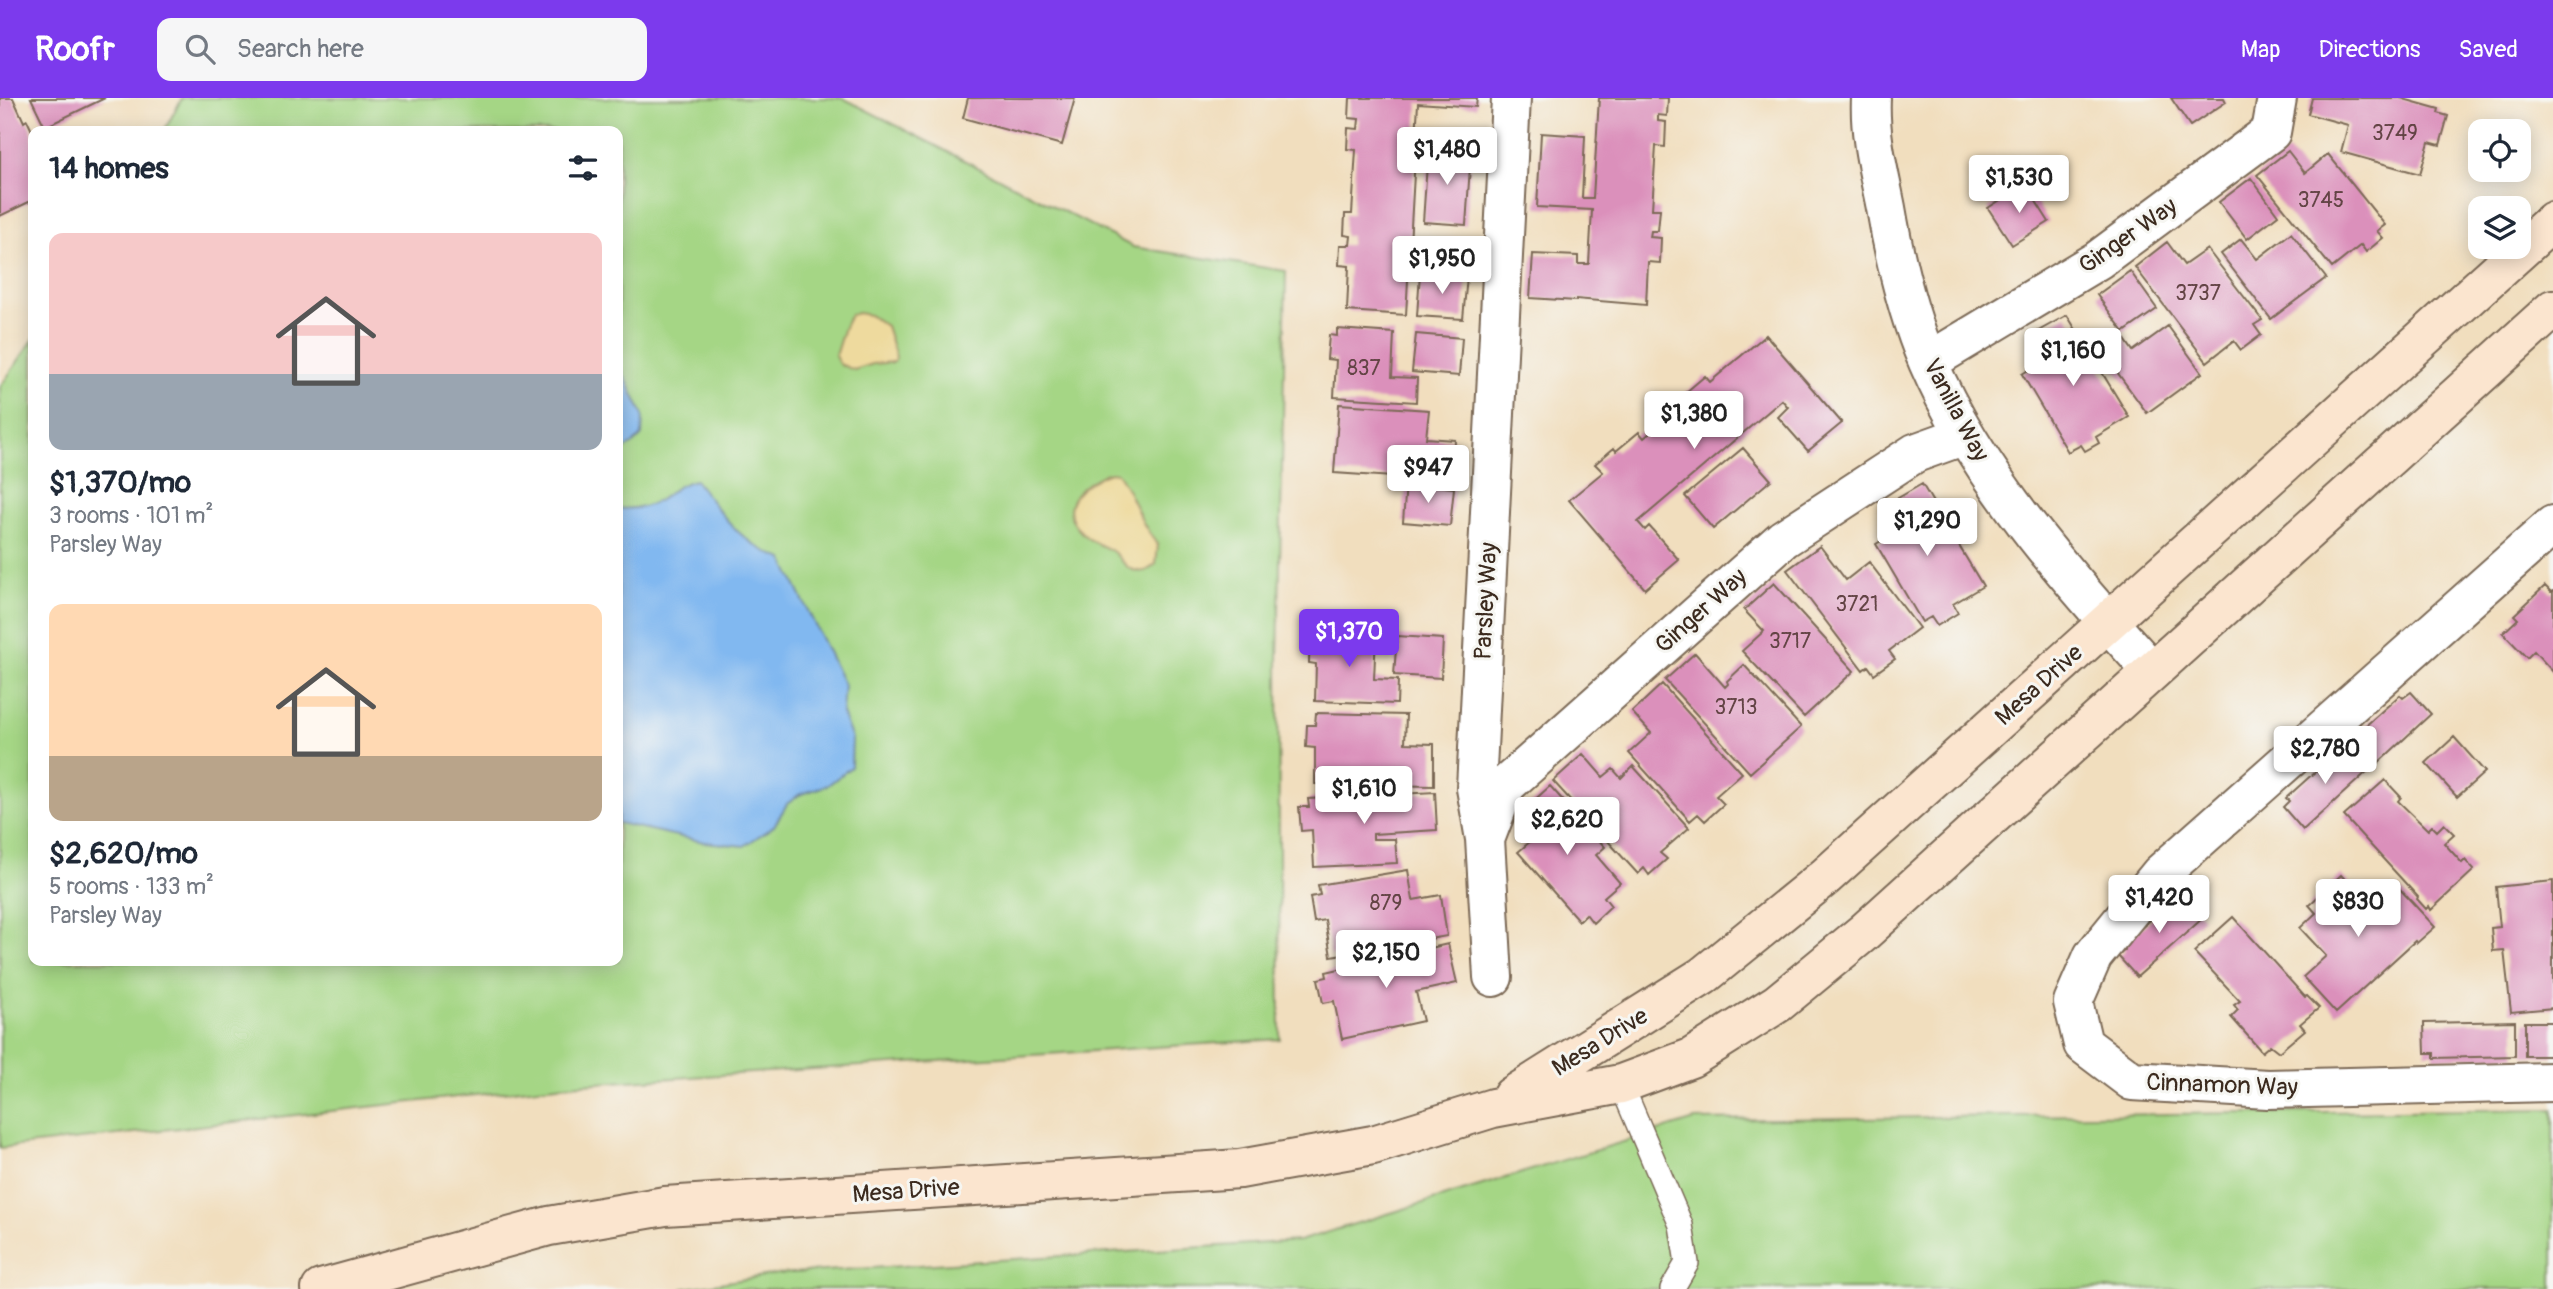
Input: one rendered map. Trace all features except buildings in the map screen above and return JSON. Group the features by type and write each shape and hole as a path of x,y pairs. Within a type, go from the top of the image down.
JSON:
{"main road":[{"name":"Mesa Drive","path":"1493,1108 1703,976 1825,877 2553,221"},
{"name":"Mesa Drive","path":"321,1289 549,1226 665,1206 1240,1169 1373,1145 1493,1108 1621,1084 1691,1058 1777,1003 1863,933 2553,309"}],"street":[{"name":"Parsley Way","path":"1493,977 1485,839 1476,788 1511,98"},
{"name":"Vanilla Way","path":"1871,98 1870,125 1899,278 1928,362 1965,435 2002,492 2109,623 2152,671"},
{"name":"Ginger Way","path":"1928,362 2098,260 2271,132 2276,106"},
{"name":"Ginger Way","path":"1485,839 1506,785 1783,538 1915,453 1965,435"},
{"name":"Cinnamon Way","path":"2553,525 2160,874 2093,956 2073,1002 2083,1044 2132,1081 2267,1088 2553,1082"}],"lane":[{"path":"1621,1084 1681,1225 1687,1263 1672,1289"}],"green space":[{"path":"182,98 843,98 1133,247 1286,271 1278,660 1280,1039 566,1085 0,1148 0,387 28,347 28,966 623,966 623,126 167,126"},
{"path":"2553,1109 2553,1289 681,1289 777,1274 1299,1241 1695,1120"}],"sand":[{"path":"850,315 869,315 886,326 896,357 894,362 873,364 854,370 839,364 835,356 844,327"},
{"path":"1110,472 1117,473 1123,482 1146,528 1158,545 1156,564 1145,571 1129,568 1112,551 1087,538 1075,524 1071,514 1071,505 1081,489"}],"water":[{"path":"623,373 643,415 642,435 623,450"},
{"path":"695,480 723,516 743,536 783,559 844,685 842,713 852,739 851,767 828,785 799,795 787,804 774,826 744,846 704,842 623,824 623,509 653,504 687,482"}]}
